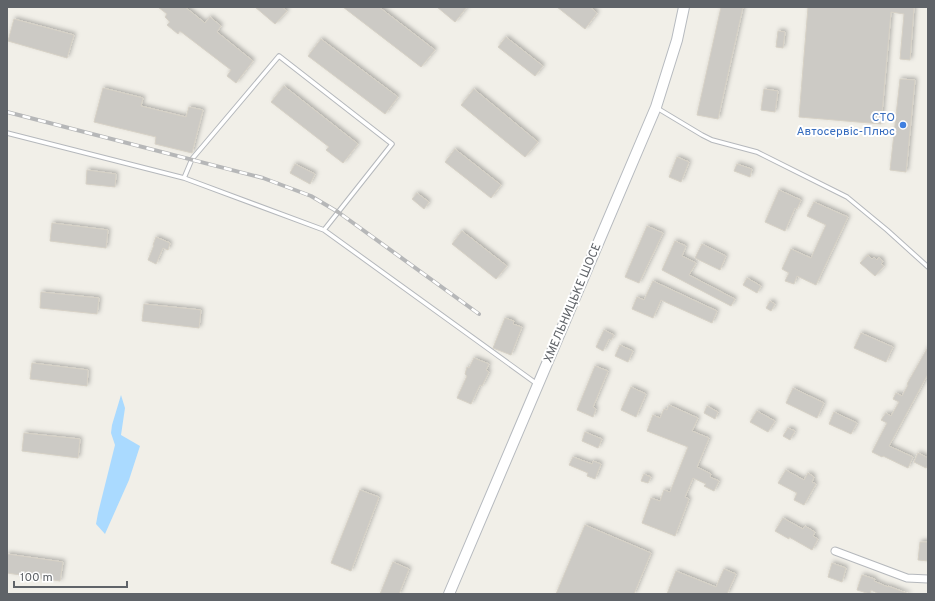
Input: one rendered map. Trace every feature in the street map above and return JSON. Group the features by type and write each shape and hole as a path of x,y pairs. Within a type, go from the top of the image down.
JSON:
{"street":[{"name":"ХМЕЛЬНИЦЬКЕ ШОСЕ","path":"449,594 656,107 677,40 684,7"},
{"path":"835,551 907,578 928,579"}],"lane":[{"path":"184,178 192,159 279,56 392,144 324,230"},
{"path":"656,107 712,140 757,152 847,197 866,211 928,268"},
{"path":"7,133 184,178 324,230 538,385"}],"water":[{"path":"121,395 125,408 121,435 140,446 129,480 105,534 96,524 115,445 111,433"}],"building":[{"path":"158,7 185,7 205,23 210,17 221,26 217,32 253,61 236,83 227,76 231,70 180,31 178,34 167,25 170,22 165,17 167,14"},
{"path":"255,7 282,7 287,11 275,24"},
{"path":"343,7 379,7 435,50 421,67"},
{"path":"437,7 467,7 455,22"},
{"path":"557,7 590,7 597,13 585,29"},
{"path":"721,7 743,7 718,119 697,115"},
{"path":"808,7 914,7 910,60 900,59 904,14 891,12 881,124 799,117"},
{"path":"14,19 74,35 67,58 8,41"},
{"path":"778,31 785,32 783,48 776,47"},
{"path":"506,37 543,66 535,76 498,47"},
{"path":"321,39 398,97 385,114 308,56"},
{"name":"СТО Автосервіс-Плюс","path":"900,79 915,80 906,172 890,170"},
{"path":"284,86 358,144 343,163 326,150 329,147 271,102"},
{"path":"103,88 143,98 141,106 186,117 189,107 203,110 192,153 155,144 156,137 94,122"},
{"path":"474,89 538,142 525,157 461,105"},
{"path":"764,89 778,91 775,112 761,110"},
{"path":"455,149 501,185 491,198 445,162"},
{"path":"677,157 689,162 681,182 669,177"},
{"path":"295,164 315,174 310,184 290,173"},
{"path":"737,164 752,169 750,177 734,171"},
{"path":"87,170 116,174 115,187 86,184"},
{"path":"779,190 801,200 797,209 795,208 785,231 765,222"},
{"path":"417,193 429,202 424,209 412,199"},
{"path":"814,202 848,217 816,285 797,276 794,284 785,281 789,273 782,269 791,249 811,258 826,225 807,216"},
{"path":"52,223 108,230 106,248 50,241"},
{"path":"647,226 663,233 639,283 625,277"},
{"path":"462,231 507,266 496,279 452,244"},
{"path":"156,237 170,243 168,250 163,248 156,264 148,260"},
{"path":"675,241 686,246 682,256 696,263 689,275 735,299 731,306 662,270"},
{"path":"702,244 726,256 720,270 695,258"},
{"path":"868,255 872,259 874,257 877,260 879,257 883,262 881,264 884,266 875,276 860,263"},
{"path":"747,278 761,286 757,293 743,285"},
{"path":"653,281 717,311 712,323 661,300 653,318 632,309 637,297 644,300"},
{"path":"41,292 99,298 97,314 40,308"},
{"path":"770,301 775,304 771,311 766,308"},
{"path":"144,304 201,310 199,328 142,321"},
{"path":"505,318 514,321 513,324 522,327 511,355 493,348"},
{"path":"604,330 614,335 611,340 609,339 603,351 596,347"},
{"path":"861,333 893,347 886,362 854,348"},
{"path":"620,345 633,351 628,362 615,356"},
{"path":"928,347 928,374 889,446 913,457 908,468 872,452 887,423 881,420 886,413 891,416 899,402 893,399 896,393 902,396 908,385 907,384"},
{"path":"474,358 489,364 486,370 489,372 482,386 480,385 471,404 457,398 467,376 465,374 467,367 469,368"},
{"path":"32,363 88,370 87,386 30,379"},
{"path":"595,366 608,371 593,407 596,409 593,417 577,410"},
{"path":"631,387 646,394 636,417 621,410"},
{"path":"793,388 824,403 817,418 786,403"},
{"path":"669,405 698,418 692,431 709,438 697,467 711,474 710,477 719,481 714,491 704,486 706,484 693,478 685,497 689,499 675,536 642,523 651,498 660,501 664,490 670,492 688,447 647,431 653,415 660,418 664,409 667,410"},
{"path":"707,406 718,412 715,419 704,413"},
{"path":"757,411 775,421 768,432 750,422"},
{"path":"834,412 857,423 851,434 829,424"},
{"path":"788,428 795,431 790,440 783,436"},
{"path":"585,432 602,439 598,448 582,441"},
{"path":"24,433 80,439 78,458 22,451"},
{"path":"918,453 928,458 928,465 926,468 914,462"},
{"path":"573,457 592,464 593,461 601,464 595,479 587,476 588,473 569,465"},
{"path":"786,470 804,480 808,473 814,477 812,482 816,484 804,505 794,500 797,493 778,483"},
{"path":"644,474 651,477 648,483 641,481"},
{"path":"360,490 379,497 351,571 331,563"},
{"path":"783,518 803,529 805,526 815,532 813,536 818,539 812,550 775,531"},
{"path":"585,525 651,553 634,594 556,594"},
{"path":"920,542 928,542 928,561 918,560"},
{"path":"7,554 63,562 60,581 7,573"},
{"path":"393,562 409,569 399,594 380,594"},
{"path":"832,563 846,568 842,582 828,577"},
{"path":"724,569 736,574 727,594 667,594 676,571 716,587"},
{"path":"862,575 875,579 874,581 888,587 909,594 879,594 871,590 870,594 857,590"}],"railway":[{"path":"7,112 263,178 311,196 338,212 479,314"}],"place":[{"name":"СТО Автосервіс-Плюс","path":"903,125"}]}
